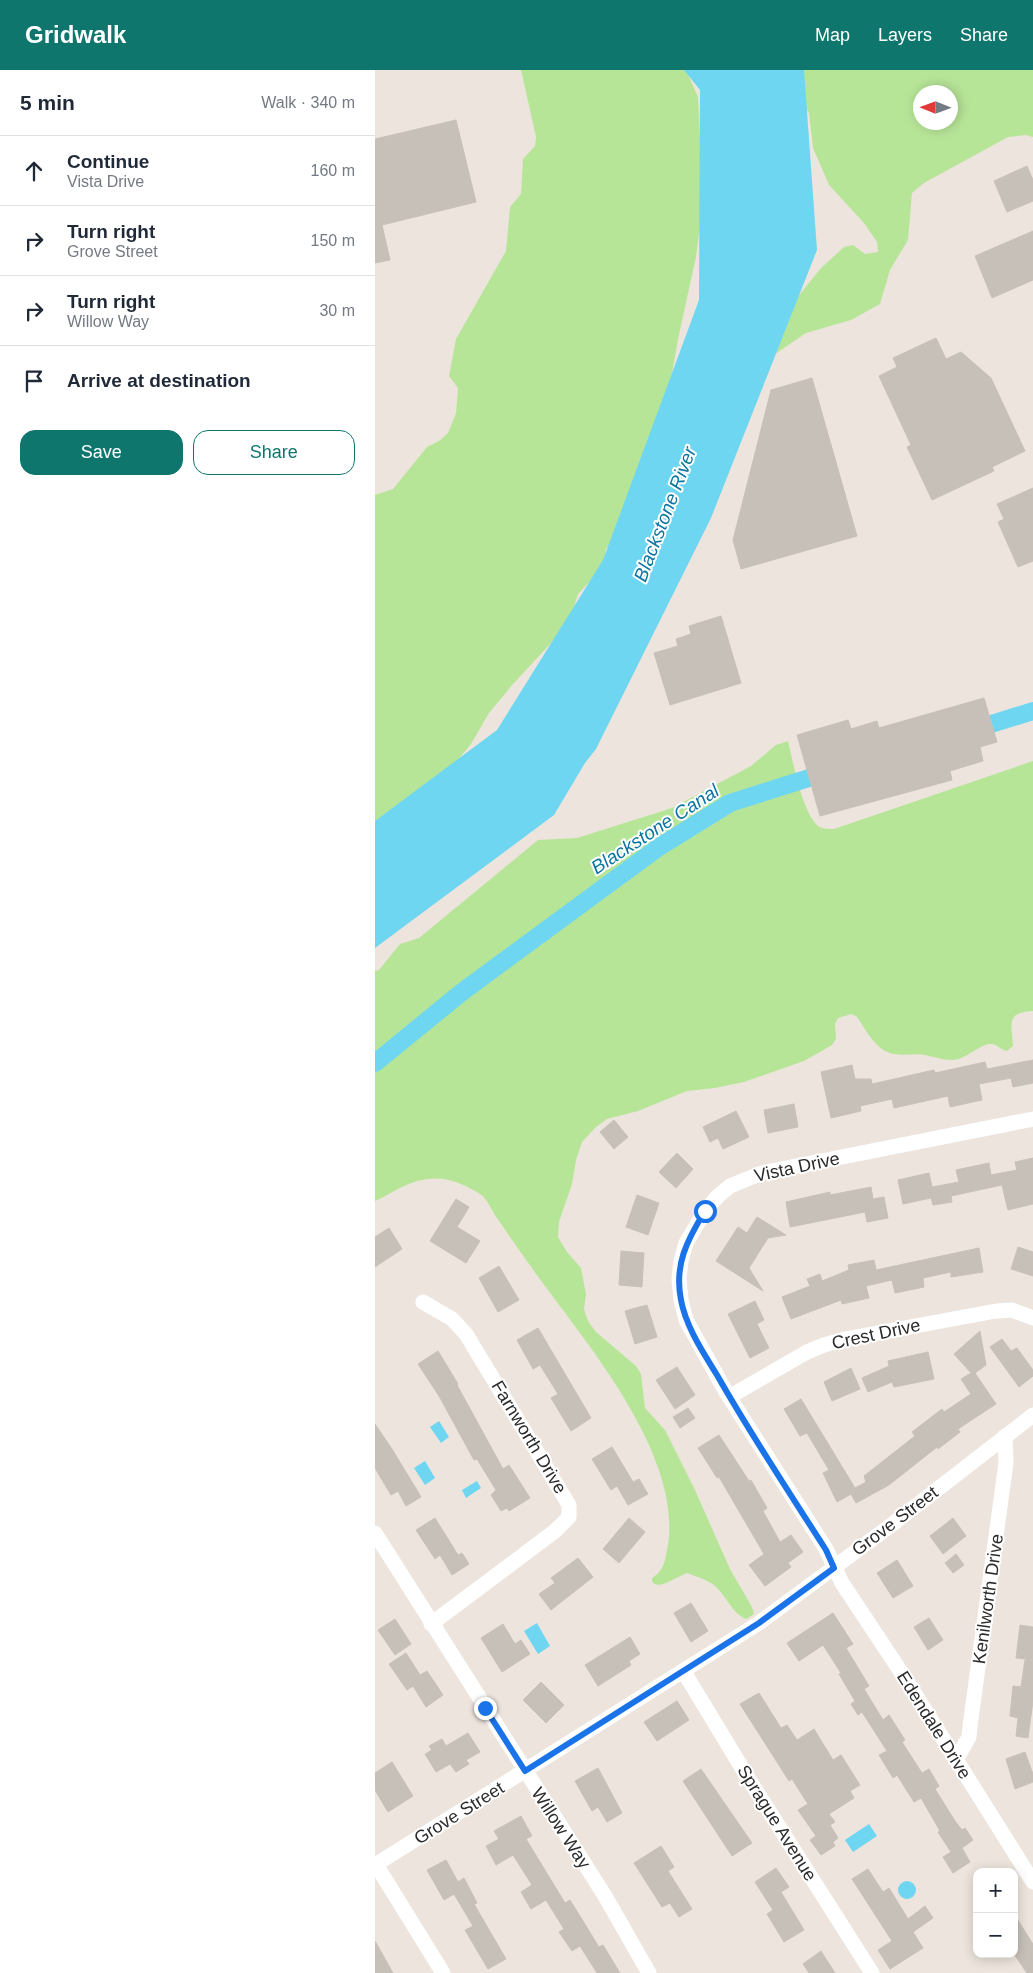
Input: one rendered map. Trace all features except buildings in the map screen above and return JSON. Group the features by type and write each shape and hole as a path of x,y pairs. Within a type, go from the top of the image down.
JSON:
{"street":[{"name":"Vista Drive","path":"834,1568 821,1542 729,1397 686,1320 681,1300 679,1279 686,1243 705,1211 717,1196 730,1186 761,1173 1033,1119"},
{"name":"Farnworth Drive","path":"423,1302 452,1319 466,1334 569,1505 569,1517 555,1531 431,1624"},
{"name":"Crest Drive","path":"729,1397 807,1352 845,1339 996,1310 1012,1310 1033,1318"},
{"name":"Grove Street","path":"375,1864 684,1672 759,1623 834,1568 1033,1415"},
{"name":"Kenilworth Drive","path":"956,1760 969,1736 1007,1463 1005,1436"},
{"name":"Willow Way","path":"375,1533 609,1902 649,1973"},
{"name":"Edendale Drive","path":"834,1568 1033,1882"},
{"name":"Sprague Avenue","path":"684,1672 753,1786 872,1973"},
{"path":"375,1864 443,1973"}],"green space":[{"path":"521,70 686,70 698,97 703,201 696,257 678,339 664,419 618,536 606,549 604,560 595,576 578,594 573,610 552,642 489,713 471,744 457,761 375,830 375,495 393,489 427,447 439,441 448,433 456,413 458,388 449,376 456,339 506,251 510,207 521,194 523,159 535,146 536,137"},
{"path":"777,70 1033,70 1033,137 1026,135 1008,137 924,183 912,193 908,240 890,270 880,304 851,320 806,333 749,372 755,350 821,268 844,247 853,245 865,254 878,252 877,242 864,223 829,185 813,148 809,113"},
{"path":"788,741 800,789 809,814 815,823 826,829 834,829 1033,761 1033,1011 1024,1012 1014,1017 1012,1021 1013,1046 1007,1051 992,1044 955,1060 946,1060 921,1054 898,1055 888,1052 877,1045 857,1017 852,1014 838,1018 835,1024 836,1039 832,1045 804,1061 744,1082 687,1091 638,1111 607,1119 596,1127 582,1142 576,1160 572,1184 559,1222 558,1237 567,1252 581,1268 586,1294 584,1309 588,1321 596,1332 636,1366 641,1374 645,1408 665,1430 695,1490 730,1569 752,1607 754,1614 746,1619 733,1609 716,1587 703,1579 687,1573 659,1585 654,1584 652,1581 652,1578 662,1568 665,1559 668,1545 668,1510 660,1473 645,1437 603,1365 520,1252 483,1196 454,1181 434,1179 413,1182 375,1201 375,971 379,970 400,944 419,938 538,840 577,838 672,808 751,766 776,745"}],"water":[{"name":"Blackstone River","path":"684,70 804,70 817,250 711,518 596,749 585,763 554,815 375,948 375,821 497,730 603,560 699,300 700,90"},
{"path":"439,1421 449,1437 441,1443 430,1427"},
{"path":"425,1461 435,1478 425,1485 414,1468"},
{"path":"477,1481 481,1488 466,1498 462,1490"},
{"path":"537,1623 550,1646 538,1654 524,1631"},
{"path":"869,1824 877,1836 853,1852 845,1840"},
{"path":"907,1881 914,1883 916,1890 914,1897 907,1899 900,1897 898,1890 900,1883"}],"waterway":[{"name":"Blackstone Canal","path":"969,731 1033,711"},
{"name":"Blackstone Canal","path":"375,1063 462,992 659,847 730,803 831,771"}],"route":[{"path":"485,1708 525,1771 759,1623 834,1568 826,1550 726,1392 686,1320 681,1300 679,1279 681,1261 686,1243 705,1211"}]}
